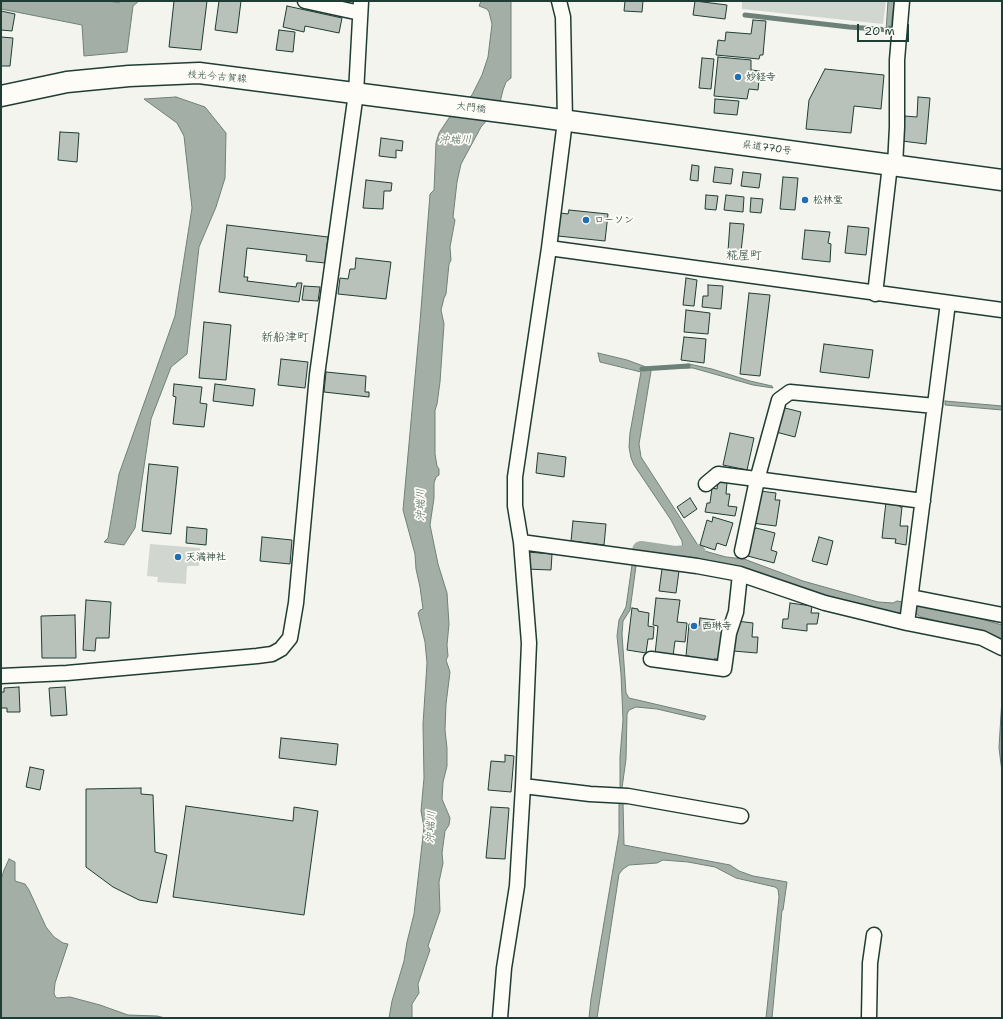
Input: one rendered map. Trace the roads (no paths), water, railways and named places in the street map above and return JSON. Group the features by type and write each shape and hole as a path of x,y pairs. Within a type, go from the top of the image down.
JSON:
{"main road":[{"name":"枝光今古賀線","path":"1,96 67,82 129,76 199,73 409,100"},
{"name":"大門橋","path":"409,100 532,116"},
{"name":"県道770号","path":"532,116 1002,180"}],"street":[{"path":"1,676 67,673 257,656 272,654 281,649 290,638 296,603 317,375 356,93 360,7 305,1"},
{"path":"500,1018 504,968 517,886 529,643 521,542 515,506 515,477 549,248 565,121 563,17 560,1"},
{"path":"875,294 897,127 897,60 902,1"},
{"path":"549,248 948,304 1002,310"},
{"path":"907,621 948,304"},
{"path":"742,551 757,480 779,400 790,392 935,406"},
{"path":"706,484 718,474 923,501"},
{"path":"521,542 696,566 740,574 825,603 982,638 1002,648"},
{"path":"651,660 724,669 729,633 736,612 740,574"},
{"path":"911,597 1002,615"},
{"path":"523,786 622,796 741,816"},
{"path":"869,1018 870,962 874,935"}],"water":[{"path":"1,1 110,1 119,3 121,1 139,1 133,6 127,52 84,56 82,25 1,9"},
{"name":"沖端川","path":"481,1 511,1 511,78 506,82 499,106 481,127 461,164 457,182 453,217 455,220 450,247 451,260 449,264 446,294 441,310 444,324 440,382 435,410 435,454 439,475 436,477 434,483 434,498 430,525 438,564 447,593 449,624 447,645 448,656 446,660 450,672 446,704 445,730 447,766 443,782 442,799 450,818 449,825 445,831 442,853 443,863 439,882 440,911 428,946 430,950 418,984 419,993 412,1004 412,1018 389,1018 392,1001 404,961 414,914 424,827 421,811 424,778 423,724 427,663 425,642 418,613 423,609 415,554 403,510 430,194 434,190 436,143 439,133 451,115 472,95 482,75 488,57 492,24 487,9 479,6"},
{"path":"888,1 895,1 892,17 892,33 886,32"},
{"path":"176,97 205,107 226,133 225,178 216,207 199,247 187,354 171,367 151,419 135,528 124,545 104,542 108,538 119,474 175,316 192,208 184,136 177,123 144,99"},
{"path":"598,353 627,360 646,367 651,371 639,444 641,457 701,550 726,557 744,559 803,581 878,602 893,603 897,601 943,608 1002,625 1002,640 986,633 921,617 916,614 897,613 848,603 684,559 682,541 671,520 634,465 631,458 629,447 630,433 641,372 600,362"},
{"path":"689,364 772,386 773,388 753,385 693,368 682,368 682,365"},
{"path":"945,401 1002,406 1002,410 945,405"},
{"path":"632,565 636,566 630,610 623,621 622,634 626,693 629,698 706,716 704,720 657,709 636,707 629,710 627,714 626,759 622,788 620,788 620,757 623,720 621,674 617,636 619,620 626,607"},
{"path":"1002,698 1002,772 999,748"},
{"path":"619,802 623,803 624,845 730,865 739,871 753,876 787,882 782,910 772,1018 766,1018 779,897 778,889 736,878 715,867 688,862 663,860 657,863 629,865 619,874 597,1018 589,1018 619,834"},
{"path":"9,859 15,862 15,881 25,884 46,927 54,937 63,943 68,944 55,983 55,996 57,998 70,997 100,1005 128,1015 157,1016 165,1018 1,1018 1,880"}],"waterway":[{"path":"745,15 849,27 890,30 890,28"},
{"path":"642,369 688,366"},
{"path":"641,550 675,555 697,553"}],"place":[{"name":"妙経寺","path":"738,77"},
{"name":"松林堂","path":"805,200"},
{"name":"ローソン","path":"586,220"},
{"name":"天満神社","path":"178,557"},
{"name":"西琳寺","path":"694,626"}],"district":[{"name":"糀屋町","path":"744,256"},
{"name":"新船津町","path":"285,338"}]}
